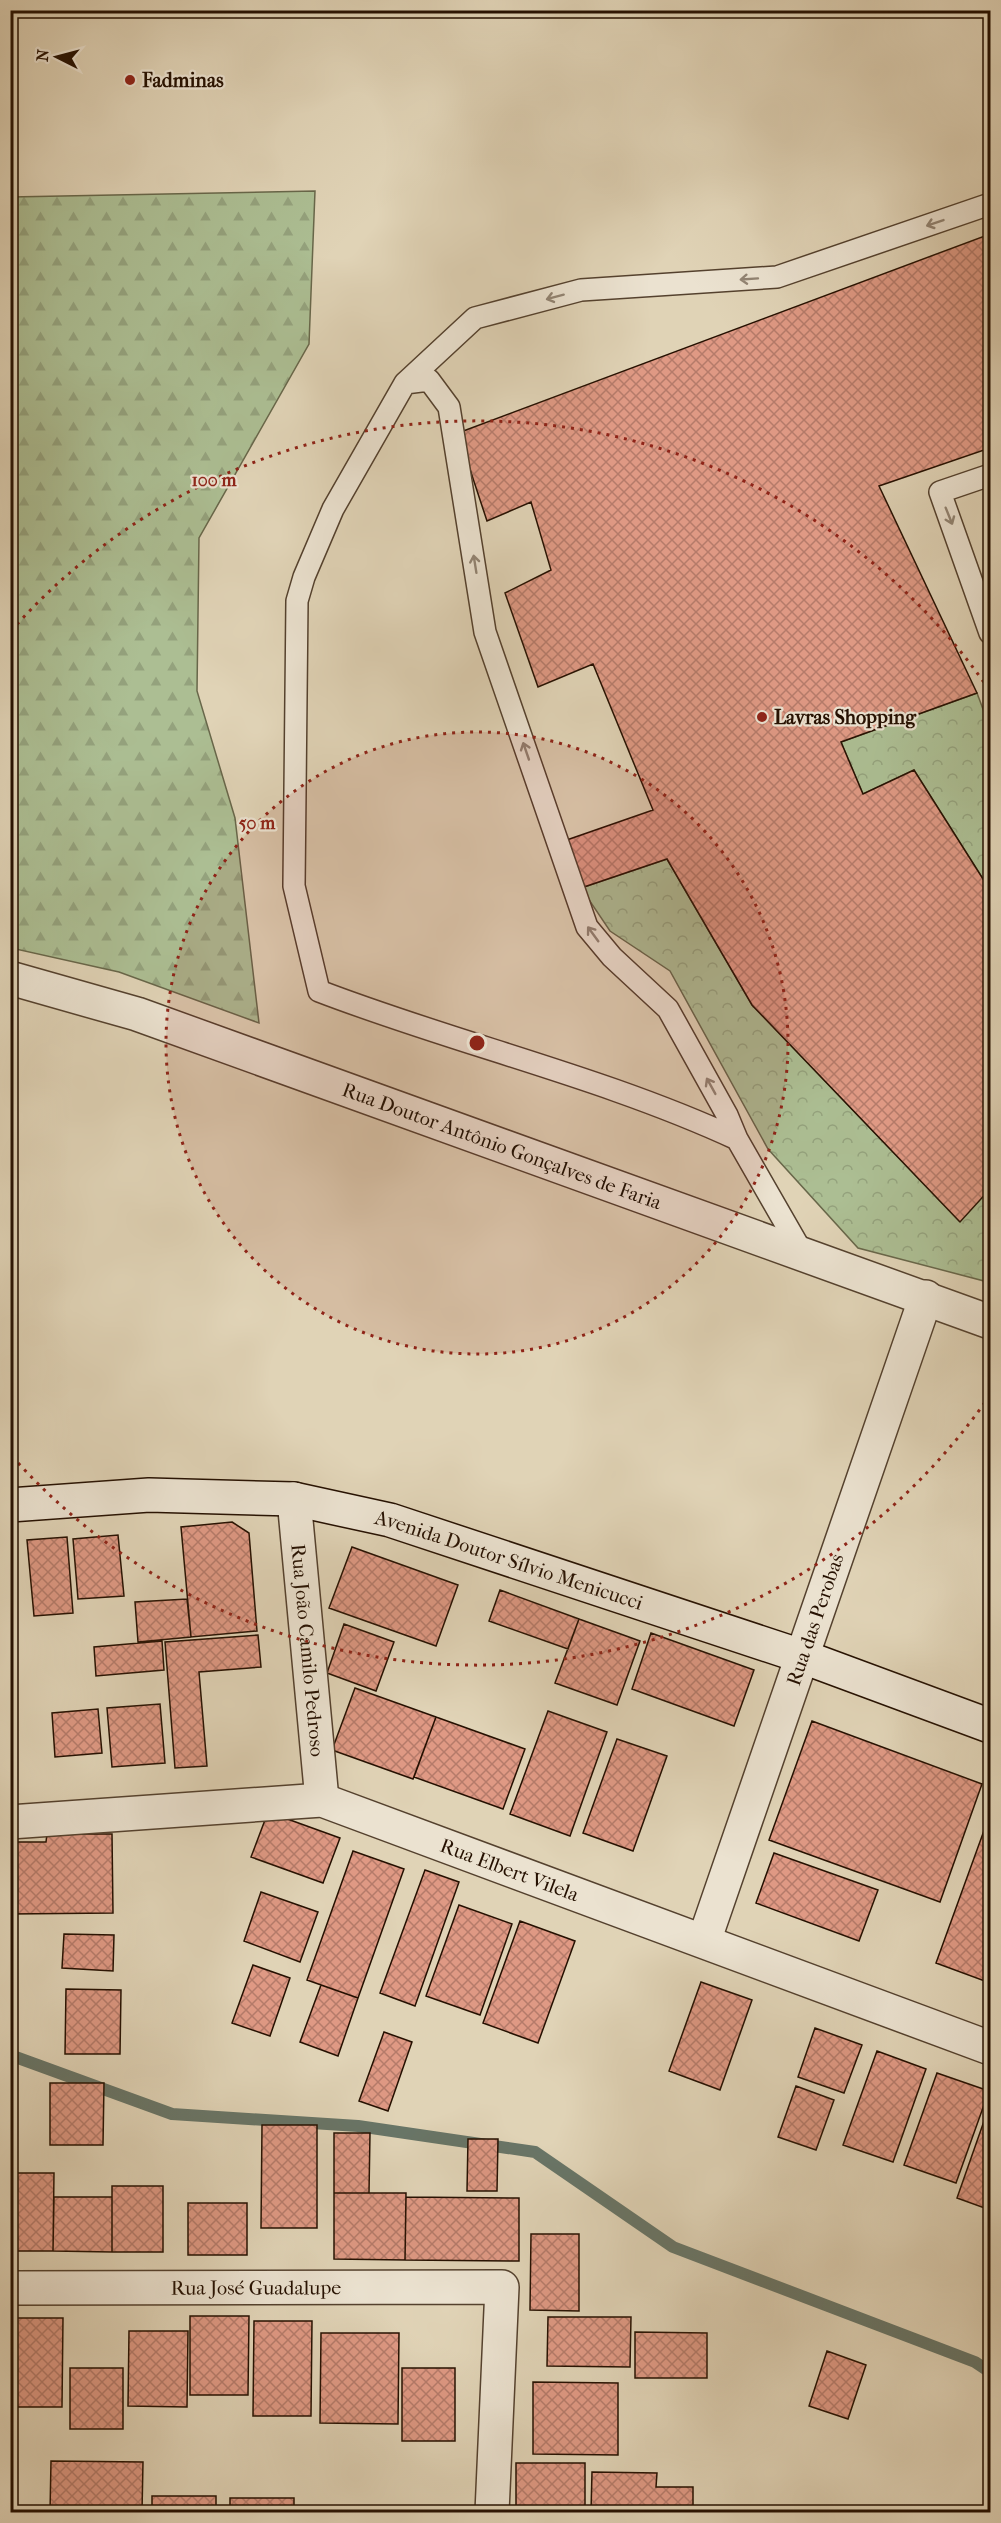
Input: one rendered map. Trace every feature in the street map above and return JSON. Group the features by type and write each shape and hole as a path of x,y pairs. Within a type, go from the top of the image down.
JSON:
{"street":[{"name":"Rua Doutor Antônio Gonçalves de Faria","path":"10,978 137,1014 990,1322"},
{"name":"Rua das Perobas","path":"704,1941 926,1297"},
{"name":"Avenida Doutor Sílvio Menicucci","path":"10,1505 149,1495 294,1499 390,1520 801,1656 990,1726"},
{"name":"Rua João Camilo Pedroso","path":"294,1499 322,1800"},
{"name":"Rua Elbert Vilela","path":"10,1822 322,1800 990,2048"},
{"name":"Rua José Guadalupe","path":"10,2288 502,2287 492,2512"}],"lane":[{"path":"736,1139 679,1112 319,991 294,886 297,601 304,577 333,509 405,382 475,318 581,290 777,277 990,204"},
{"path":"405,382 429,380 449,407 485,632 587,927 612,957 668,1009 727,1115 736,1139 803,1254"},
{"path":"990,475 940,492 990,633"}],"green space":[{"path":"315,191 309,344 199,538 197,691 235,818 259,1023 119,972 11,948 11,197"},
{"path":"977,693 990,728 990,890 914,770 863,794 841,742"},
{"path":"667,859 752,1005 959,1221 990,1189 990,1278 988,1282 858,1248 768,1149 670,971 610,931 581,888"}],"building":[{"name":"Lavras Shopping","path":"990,234 990,448 879,486 977,693 841,742 863,794 914,770 990,890 990,1189 960,1222 752,1005 667,859 581,888 561,842 653,810 593,664 538,687 505,593 551,570 531,502 487,521 458,433"},
{"path":"232,1522 249,1533 257,1631 191,1637 181,1527"},
{"path":"118,1535 124,1596 78,1599 73,1539"},
{"path":"67,1537 73,1613 34,1616 27,1540"},
{"path":"352,1547 458,1585 436,1646 329,1608"},
{"path":"500,1590 579,1619 568,1649 489,1621"},
{"path":"187,1599 191,1637 138,1642 135,1602"},
{"path":"579,1619 640,1641 617,1705 555,1683"},
{"path":"344,1624 394,1642 376,1691 327,1673"},
{"path":"651,1633 754,1670 734,1726 632,1689"},
{"path":"258,1635 261,1667 199,1672 207,1766 175,1768 165,1642"},
{"path":"162,1641 164,1670 96,1676 94,1647"},
{"path":"355,1688 436,1717 413,1779 332,1750"},
{"path":"160,1704 165,1763 112,1767 107,1708"},
{"path":"98,1709 102,1753 55,1757 52,1713"},
{"path":"548,1711 607,1732 570,1836 510,1814"},
{"path":"436,1717 525,1749 503,1809 414,1777"},
{"path":"812,1721 982,1784 940,1902 769,1840"},
{"path":"617,1739 667,1756 633,1851 583,1833"},
{"path":"268,1812 340,1838 323,1883 251,1857"},
{"path":"990,1814 990,1983 936,1963"},
{"path":"47,1834 112,1834 113,1913 10,1914 10,1842 46,1842"},
{"path":"353,1851 404,1869 358,1998 307,1980"},
{"path":"774,1853 878,1890 859,1941 756,1903"},
{"path":"425,1870 459,1882 415,2006 380,1993"},
{"path":"261,1892 318,1912 300,1962 244,1941"},
{"path":"459,1905 512,1924 480,2015 426,1996"},
{"path":"520,1921 575,1941 538,2043 483,2023"},
{"path":"64,1934 114,1935 113,1971 62,1968"},
{"path":"253,1965 290,1978 270,2036 232,2023"},
{"path":"701,1982 752,2000 720,2090 669,2071"},
{"path":"321,1985 358,1998 338,2056 300,2042"},
{"path":"66,1989 121,1990 120,2054 65,2054"},
{"path":"815,2028 862,2045 844,2093 798,2077"},
{"path":"384,2032 412,2042 388,2111 359,2101"},
{"path":"877,2051 926,2069 893,2162 843,2145"},
{"path":"937,2073 989,2091 956,2183 904,2165"},
{"path":"50,2083 104,2083 103,2145 50,2145"},
{"path":"796,2086 834,2100 816,2150 778,2137"},
{"path":"990,2104 990,2210 957,2198"},
{"path":"262,2125 317,2125 317,2228 261,2228"},
{"path":"334,2133 370,2133 369,2193 334,2193"},
{"path":"468,2139 498,2139 497,2191 467,2191"},
{"path":"10,2173 54,2173 53,2251 10,2251"},
{"path":"112,2186 163,2186 163,2252 112,2252"},
{"path":"334,2193 406,2193 405,2260 334,2259"},
{"path":"54,2197 112,2197 112,2252 53,2251"},
{"path":"406,2197 519,2198 519,2261 405,2260"},
{"path":"188,2203 247,2203 247,2255 188,2255"},
{"path":"531,2234 579,2234 579,2311 530,2310"},
{"path":"190,2316 249,2316 248,2395 190,2395"},
{"path":"548,2317 631,2317 630,2367 547,2366"},
{"path":"10,2318 63,2318 62,2407 10,2407"},
{"path":"254,2321 312,2321 311,2416 253,2416"},
{"path":"129,2331 188,2331 187,2407 128,2406"},
{"path":"635,2332 707,2333 707,2378 635,2378"},
{"path":"321,2333 399,2333 398,2424 320,2423"},
{"path":"827,2351 866,2365 848,2419 809,2406"},
{"path":"70,2368 123,2368 123,2429 70,2429"},
{"path":"402,2368 455,2368 455,2441 402,2441"},
{"path":"533,2382 618,2383 618,2455 533,2454"},
{"path":"51,2461 143,2462 142,2512 50,2512"},
{"path":"516,2463 585,2463 585,2512 516,2512"},
{"path":"592,2472 657,2473 656,2487 693,2487 693,2512 591,2512"},
{"path":"152,2496 216,2496 216,2512 152,2512"},
{"path":"230,2498 294,2498 294,2512 230,2512"}],"waterway":[{"path":"10,2055 172,2114 358,2126 535,2152 673,2247 975,2362 990,2372"}],"place":[{"name":"Fadminas","path":"130,80"},
{"name":"Lavras Shopping","path":"762,717"}]}
